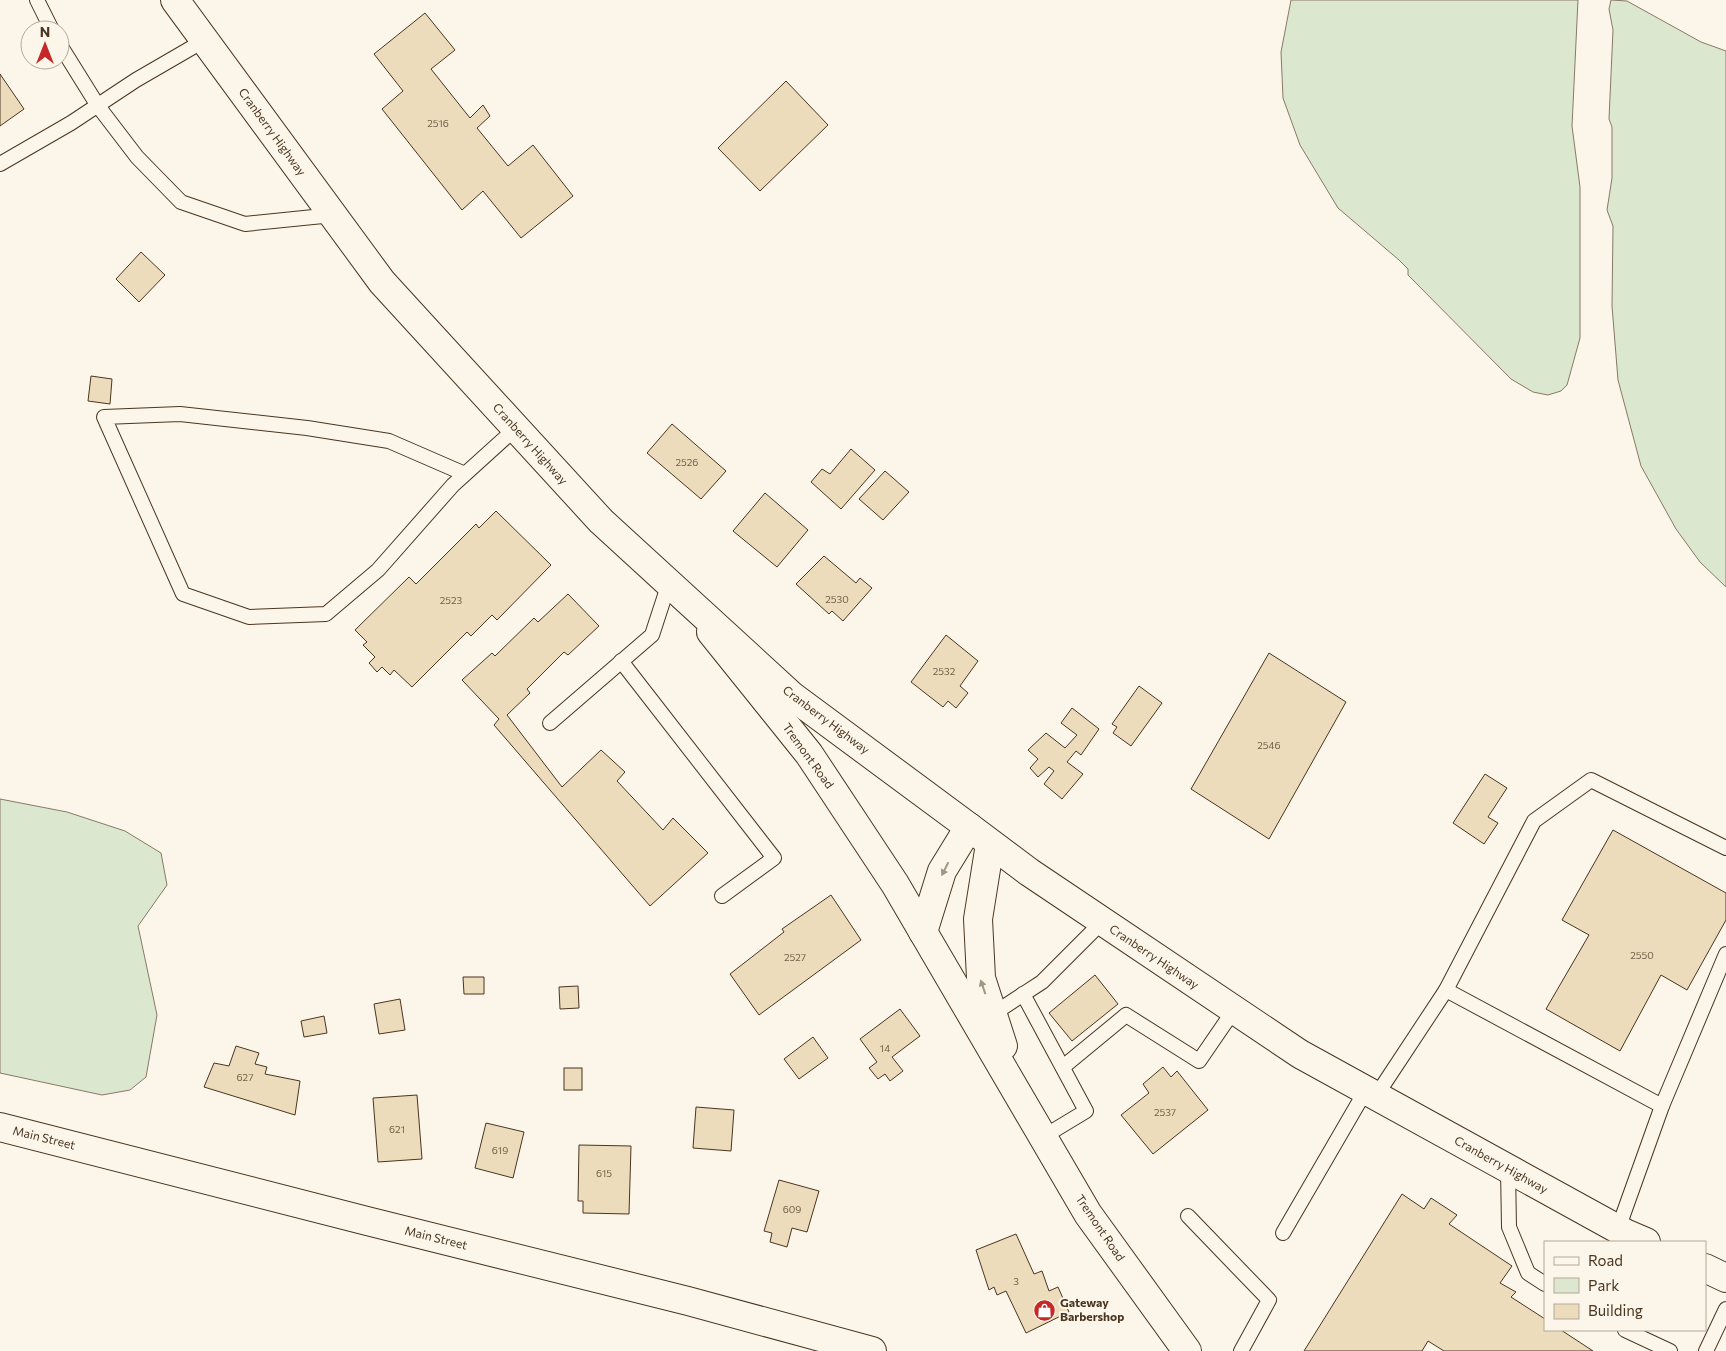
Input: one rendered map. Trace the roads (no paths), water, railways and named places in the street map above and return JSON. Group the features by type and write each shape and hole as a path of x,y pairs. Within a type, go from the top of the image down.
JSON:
{"main road":[{"name":"Cranberry Highway","path":"175,0 382,282 600,521 792,696 990,844 1102,922 1300,1054 1618,1229 1644,1241"},
{"name":"Tremont Road","path":"673,587 809,754 895,884 1088,1214 1185,1351"},
{"path":"923,932 942,871 969,827"},
{"name":"Tremont Road","path":"990,844 978,918 981,978 1021,1099"},
{"name":"Main Street","path":"0,1127 688,1301 872,1351"},
{"path":"1706,1268 1726,1278"}],"lane":[{"path":"37,0 47,20"},
{"path":"0,164 71,123 136,80 205,40"},
{"path":"70,61 98,106 137,157 181,202 245,224 333,215"},
{"path":"465,474 389,441 315,429 180,414 104,417 184,594 249,617 326,614 378,570 453,485 516,428"},
{"path":"550,722 652,635 673,587"},
{"path":"621,661 774,858 722,896"},
{"path":"1283,1233 1371,1093 1446,990 1534,821 1591,780 1726,848"},
{"path":"993,1014 1042,982 1102,922"},
{"path":"1618,1229 1662,1106 1726,954"},
{"path":"1446,990 1662,1106"},
{"path":"1024,994 1086,1111 1043,1137"},
{"path":"1063,1067 1126,1015 1199,1061 1234,1010"},
{"path":"1508,1169 1509,1226 1528,1273 1544,1283"},
{"path":"1188,1216 1269,1300 1241,1351"},
{"path":"1706,1351 1726,1309"},
{"path":"1627,1331 1670,1351"}],"place":[{"name":"Gateway Barbershop","path":"1044,1310"}]}
